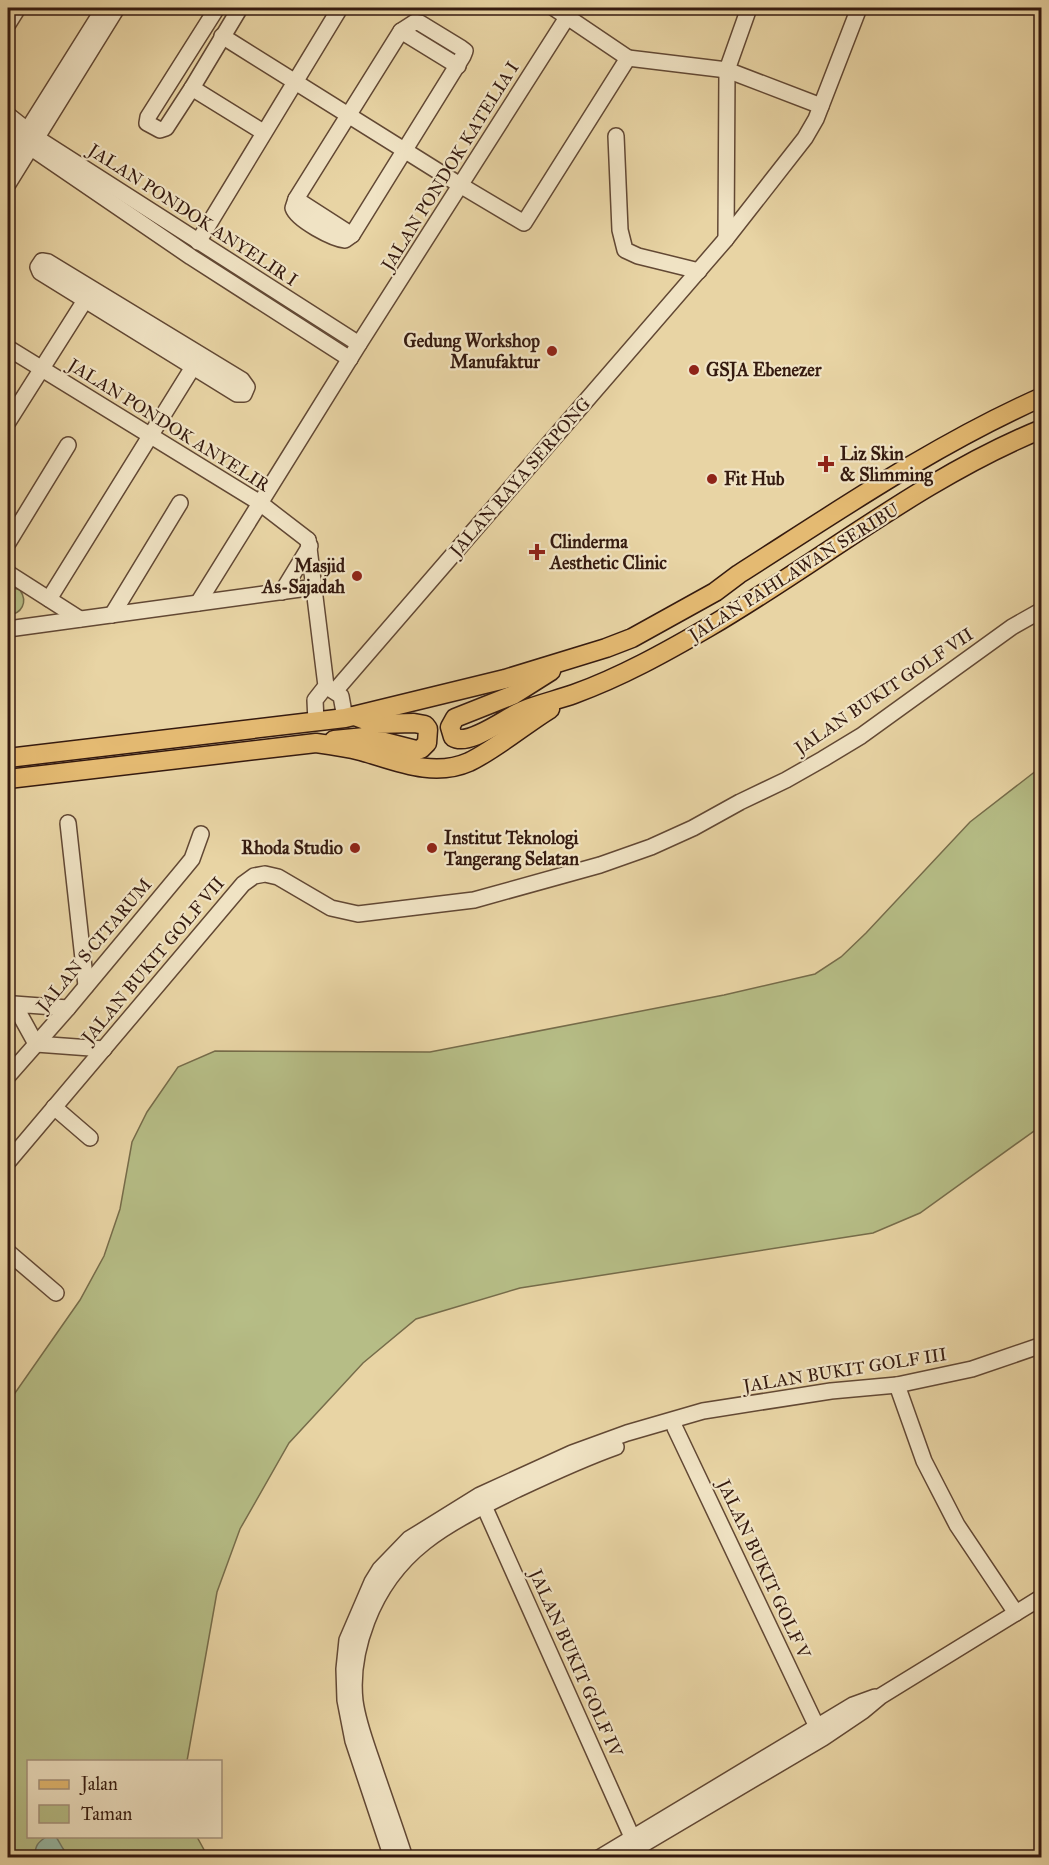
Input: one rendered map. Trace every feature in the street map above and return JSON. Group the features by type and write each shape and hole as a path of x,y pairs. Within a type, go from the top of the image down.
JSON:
{"main road":[{"name":"JALAN PAHLAWAN SERIBU","path":"565,661 632,638 665,621 715,592 739,574 918,460 1000,416 1041,398"},
{"name":"JALAN PAHLAWAN SERIBU","path":"574,693 649,660 709,627 937,482 1014,440 1041,429"},
{"path":"565,661 513,695 455,718 451,722 450,732 457,740 467,740 521,711 574,693"},
{"path":"8,758 350,717 505,679 565,661"},
{"path":"315,743 349,748 413,767 450,768 468,762 489,750 574,693"},
{"path":"8,778 365,737 416,750 421,749 427,743 428,729 425,725 376,724 350,717"}],"street":[{"path":"8,24 18,8"},
{"path":"8,184 24,138 104,8"},
{"path":"8,160 117,8"},
{"path":"216,8 147,117 147,123 160,130 166,128 240,8"},
{"path":"198,242 340,8"},
{"path":"554,8 570,12 628,58 727,70 821,106"},
{"path":"726,239 727,70 749,8"},
{"name":"JALAN RAYA SERPONG","path":"326,690 699,271 805,138 821,106 859,8"},
{"name":"JALAN PONDOK KATELIA I","path":"198,603 570,12"},
{"path":"420,22 465,51 405,151 352,235 296,199 401,31 411,24 420,22"},
{"path":"222,36 524,223 628,58"},
{"path":"192,88 263,132"},
{"name":"JALAN PONDOK ANYELIR I","path":"8,115 24,138 191,258 350,359"},
{"path":"616,136 620,230 625,250 638,256 699,271"},
{"name":"JALAN PONDOK ANYELIR I","path":"24,138 198,242 359,344"},
{"path":"8,422 89,295 145,329 242,380 247,387 246,391 244,394 237,394 194,367 145,329"},
{"name":"JALAN PONDOK ANYELIR","path":"8,348 260,503 311,539"},
{"path":"49,599 194,367"},
{"path":"8,543 68,445"},
{"path":"112,615 180,503"},
{"path":"311,539 326,690"},
{"path":"282,592 311,539"},
{"path":"8,573 80,619"},
{"path":"8,629 315,587"},
{"name":"JALAN BUKIT GOLF VII","path":"8,1162 243,884 254,876 265,874 278,877 331,908 358,914 474,900 600,865 651,847 693,828 823,759 861,736 1012,627 1041,610"},
{"path":"326,690 341,696 350,717"},
{"path":"316,722 315,700 326,690"},
{"path":"68,824 86,986"},
{"name":"JALAN S CITARUM","path":"8,1076 192,859 201,834"},
{"path":"11,1003 36,1044 104,1049"},
{"path":"11,1003 68,1008"},
{"path":"54,1107 90,1138"},
{"path":"8,1252 57,1293"},
{"name":"JALAN BUKIT GOLF III","path":"392,1857 347,1717 343,1686 344,1654 347,1640 363,1601 380,1569 409,1539 428,1525 480,1495 517,1477 572,1453 687,1414 831,1391 897,1385 972,1369 1041,1345"},
{"path":"897,1385 924,1461 957,1525 1016,1613"},
{"name":"JALAN BUKIT GOLF III","path":"405,1857 359,1721 355,1702 358,1649 378,1596 396,1568 409,1554 431,1537 484,1506 535,1481 613,1448 705,1419 723,1408"},
{"name":"JALAN BUKIT GOLF V","path":"675,1428 817,1727"},
{"name":"JALAN BUKIT GOLF IV","path":"484,1506 632,1837"},
{"path":"620,1857 823,1738 863,1711 881,1695 1041,1597"},
{"path":"599,1857 853,1705 881,1695"}],"green space":[{"path":"8,586 20,590 23,603 20,610 8,615"},
{"path":"1041,767 1041,1126 920,1213 873,1233 520,1288 416,1319 363,1363 289,1443 240,1529 217,1592 187,1760 27,1760 27,1838 198,1838 208,1857 8,1857 8,1403 80,1300 104,1256 120,1209 132,1142 147,1112 178,1067 215,1051 430,1052 724,995 815,974 841,957 866,933 970,822"}],"shaded area":[{"path":"44,1838 57,1838 67,1853 94,1857 35,1857 35,1850"}],"place":[{"name":"Gedung Workshop Manufaktur","path":"552,351"},
{"name":"GSJA Ebenezer","path":"694,370"},
{"name":"Liz Skin & Slimming","path":"826,464"},
{"name":"Fit Hub","path":"712,479"},
{"name":"Clinderma Aesthetic Clinic","path":"537,552"},
{"name":"Masjid As-Sajadah","path":"357,576"},
{"name":"Rhoda Studio","path":"355,848"},
{"name":"Institut Teknologi Tangerang Selatan","path":"432,848"}]}
